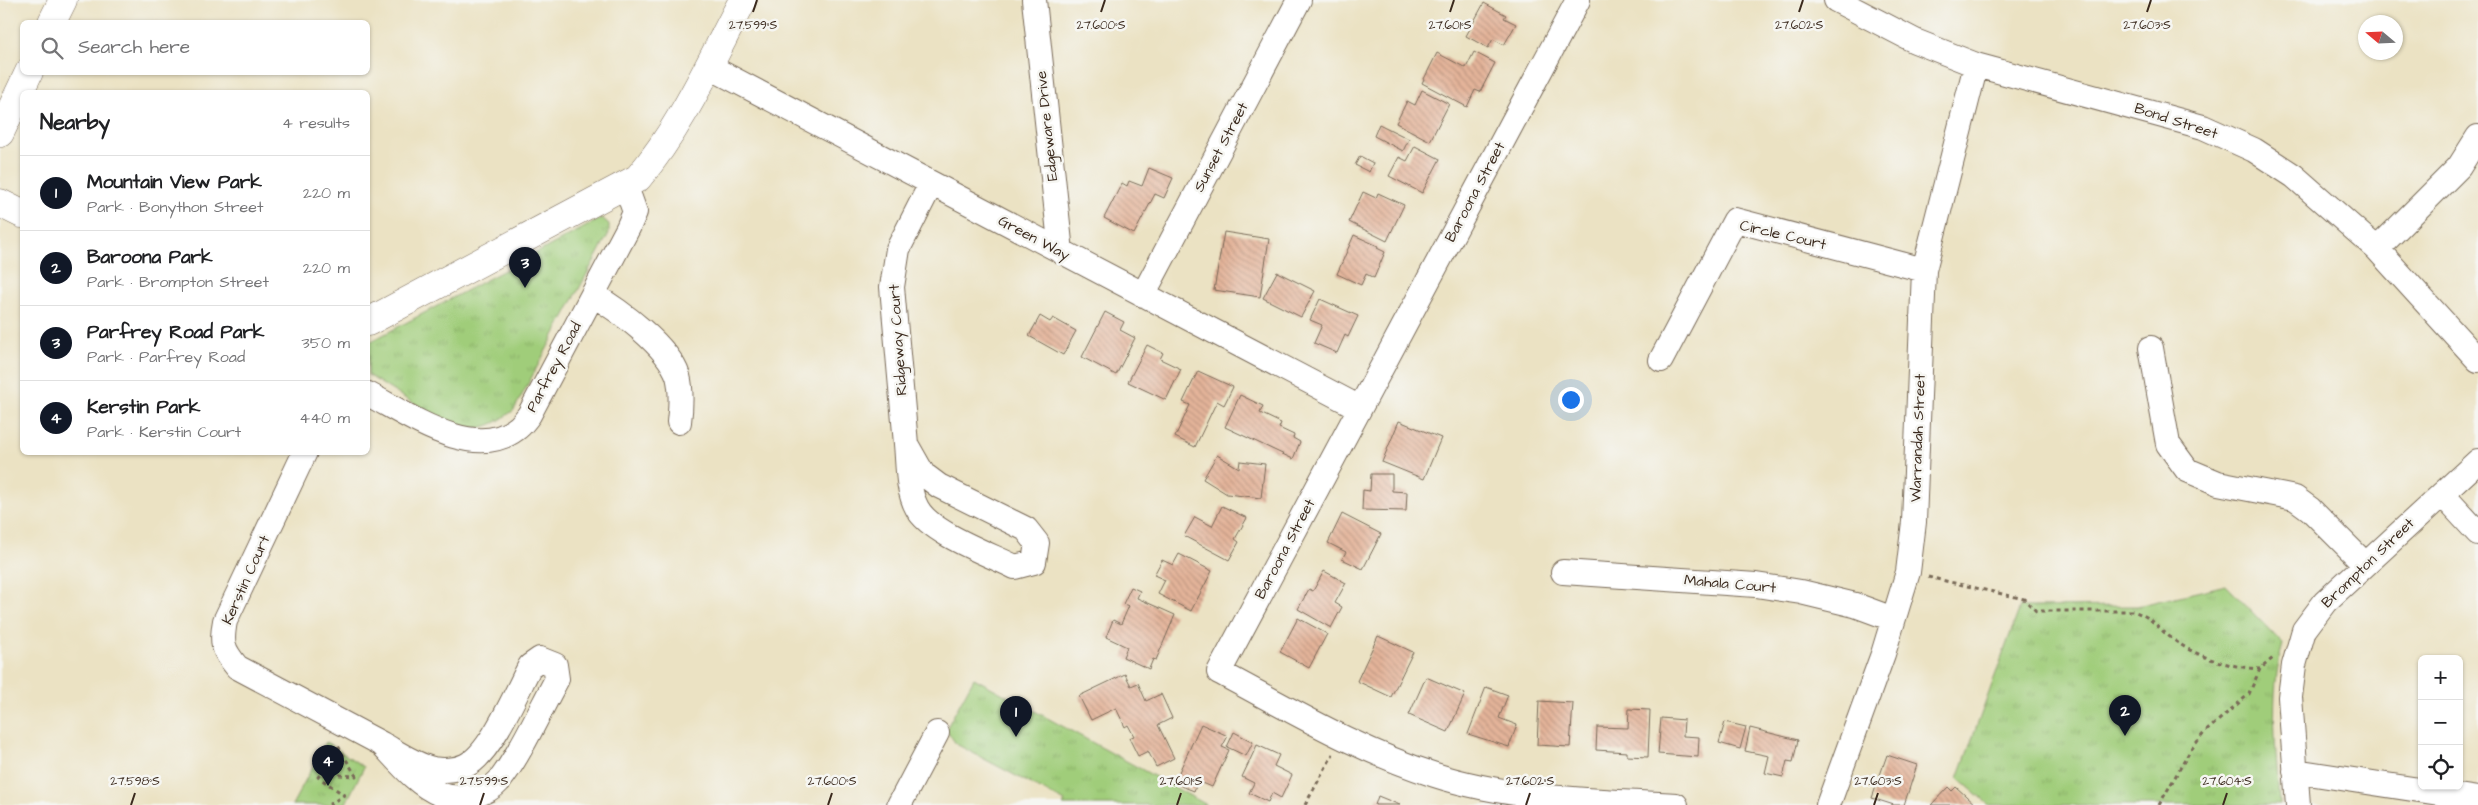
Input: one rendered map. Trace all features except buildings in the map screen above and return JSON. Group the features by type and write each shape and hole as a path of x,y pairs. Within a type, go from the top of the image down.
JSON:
{"main road":[{"path":"53,20 63,0"},
{"path":"370,321 638,178 653,160 708,66 743,0"},
{"path":"20,90 28,75"},
{"path":"0,133 20,91"},
{"path":"0,203 20,213"}],"street":[{"name":"Edgeware Drive","path":"1034,0 1061,252"},
{"name":"Sunset Street","path":"1143,295 1299,0"},
{"name":"Baroona Street","path":"1578,0 1219,672 1342,736 1435,775 1503,792 1676,805"},
{"name":"Bond Street","path":"1836,0 1916,41 1976,65 2202,127 2254,150 2294,176 2377,248 2478,360"},
{"name":"Warrandah Street","path":"1828,805 1883,654 1908,572 1914,522 1924,270 1976,65"},
{"name":"Green Way","path":"708,66 1360,408"},
{"path":"2377,248 2459,167 2478,137"},
{"name":"Ridgeway Court","path":"906,444 923,474 939,486 1026,529 1037,543 1034,562 1015,567 934,527 917,509 912,495 906,444 892,286 898,249 931,184"},
{"name":"Parfrey Road","path":"370,395 451,436 476,442 497,438 516,430 529,415 635,212 630,198 620,186"},
{"name":"Circle Court","path":"1661,360 1735,220 1924,270"},
{"path":"593,295 628,317 666,355 678,375 681,398 679,422"},
{"path":"2151,348 2168,444 2187,470 2218,483 2295,498 2310,509 2365,564"},
{"name":"Kerstin Court","path":"304,455 225,621 222,638 225,652 237,667 382,744 419,765 449,770 462,767 480,754 530,666 540,659 555,665 556,679 514,758 500,780 476,795 457,798 440,794 416,778 382,744"},
{"name":"Brompton Street","path":"2298,805 2290,697 2294,665 2304,630 2326,602 2365,564 2478,461"},
{"path":"2442,494 2478,533"},
{"name":"Mahala Court","path":"1562,572 1756,584 1801,592 1855,605 1893,619"},
{"path":"899,805 937,733"},
{"path":"2295,771 2478,799"}],"path":[{"path":"1908,572 2024,599 2036,611 2132,611 2146,615 2168,636 2190,651 2239,668 2260,669"},
{"path":"2159,805 2190,751 2204,733 2249,694 2260,669 2281,650 2300,644"},
{"path":"1305,805 1342,736"},
{"path":"329,805 344,795 318,777 321,774 356,776 335,741"}],"green space":[{"path":"602,218 609,224 609,233 514,410 495,422 479,428 463,427 420,407 370,376 370,342"},
{"path":"2226,585 2283,644 2278,664 2275,704 2275,744 2279,805 1989,805 1958,778 2020,607 2137,606"},
{"path":"974,678 1207,805 1063,805 1065,802 956,744 946,729"},
{"path":"326,742 364,767 345,805 292,805"}],"place":[{"name":"Parfrey Road Park","path":"525,288"},
{"name":"Baroona Park","path":"2125,736"},
{"name":"Mountain View Park","path":"1016,737"},
{"name":"Kerstin Park","path":"328,786"}]}
